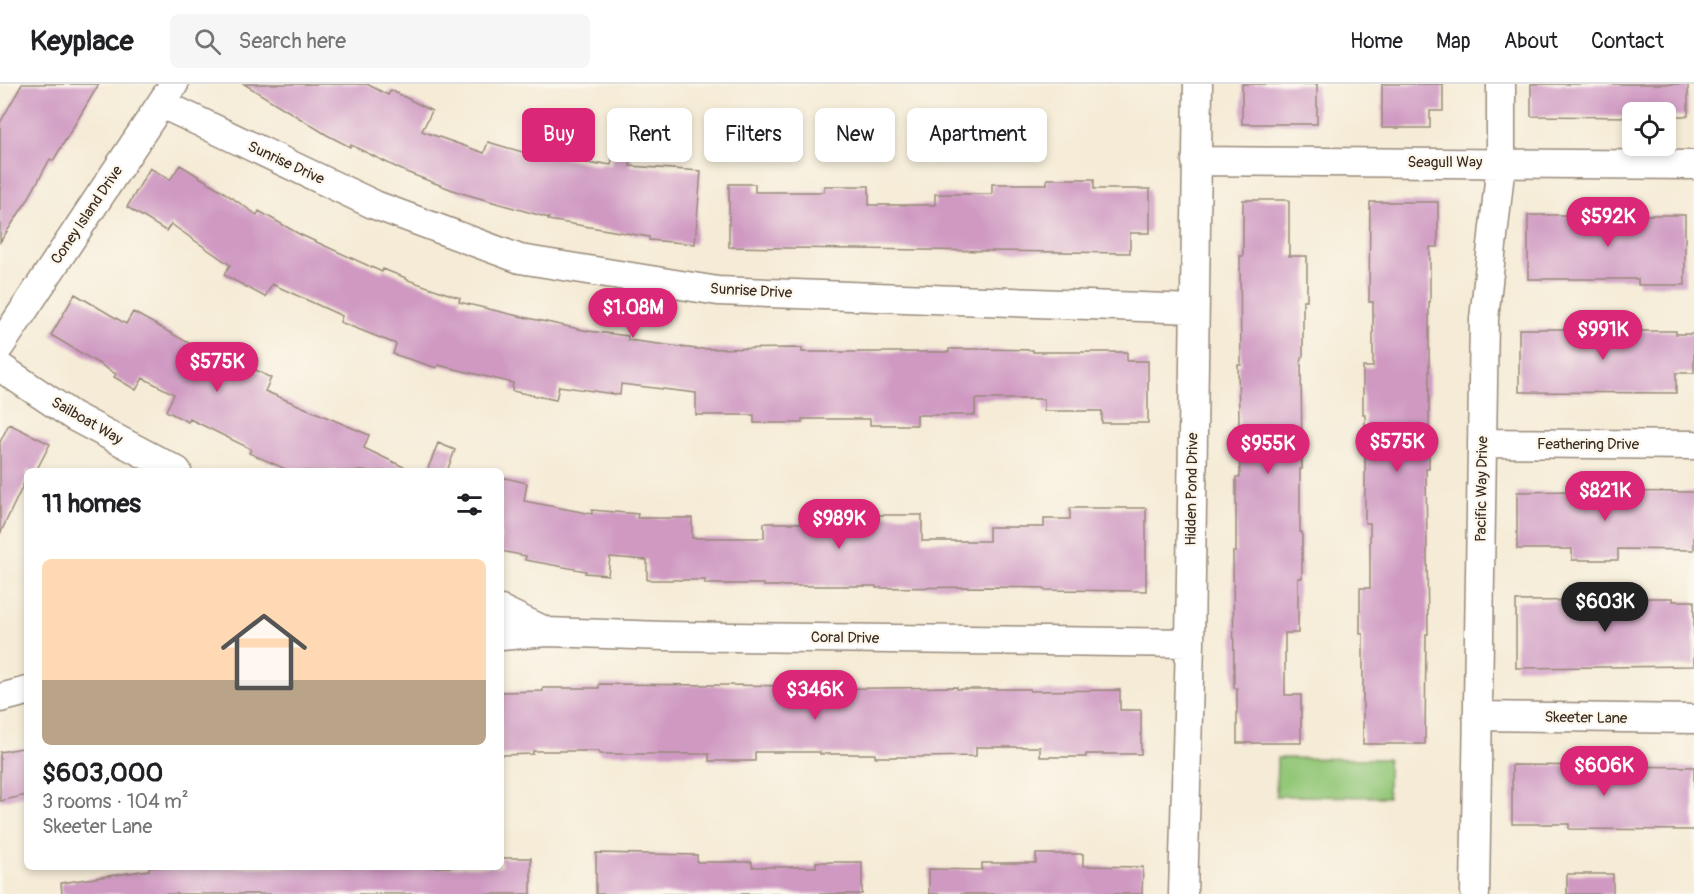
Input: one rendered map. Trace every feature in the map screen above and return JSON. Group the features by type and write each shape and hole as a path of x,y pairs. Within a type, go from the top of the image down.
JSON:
{"street":[{"name":"Hidden Pond Drive","path":"1183,894 1190,643 1198,84"},
{"name":"Pacific Way Drive","path":"1475,894 1484,319 1501,163 1501,84"},
{"name":"Sunrise Drive","path":"168,94 375,205 520,259 718,291 1194,309"},
{"name":"Coney Island Drive","path":"0,346 168,94"},
{"name":"Seagull Way","path":"1196,161 1694,165"},
{"name":"Sailboat Way","path":"0,367 73,416 171,468"},
{"name":"Feathering Drive","path":"1482,443 1694,445"},
{"path":"504,611 547,632"},
{"name":"Coral Drive","path":"504,636 547,632 664,636 1190,643"},
{"path":"0,698 24,692"},
{"name":"Skeeter Lane","path":"1477,716 1694,719"}],"green space":[{"path":"1277,758 1388,759 1388,797 1276,796"}],"building":[{"path":"22,84 99,84 53,161 50,159 27,201 0,242 0,123"},
{"path":"244,84 367,84 388,95 391,90 432,111 422,131 484,153 488,142 522,152 522,162 584,162 611,165 612,162 631,162 630,166 701,171 695,244 649,240 649,237 548,220 549,218 458,192 406,172 327,135"},
{"path":"1242,84 1317,84 1317,124 1242,124"},
{"path":"1382,84 1443,84 1443,111 1430,111 1430,128 1382,128"},
{"path":"1531,84 1688,84 1688,116 1676,116 1676,102 1622,102 1622,117 1531,116"},
{"path":"180,165 257,215 259,211 299,234 382,272 383,269 460,298 459,302 588,331 628,336 628,340 696,349 802,348 802,352 949,352 949,349 975,349 1033,350 1033,352 1127,352 1127,361 1148,361 1148,423 1102,423 1102,411 1044,411 1044,399 975,399 975,415 917,415 917,425 870,425 870,419 802,419 802,423 754,423 754,415 696,415 696,393 621,384 620,395 559,386 556,400 512,391 513,383 438,365 437,368 393,354 396,344 340,322 342,316 272,284 265,297 224,275 230,265 171,224 166,231 127,207 150,168 170,180"},
{"path":"1047,179 1094,179 1094,189 1150,189 1150,233 1130,233 1130,253 729,247 729,184 755,184 755,192 824,192 824,186 869,186 869,205 935,205 935,194 992,194 992,184 1047,184"},
{"path":"1243,200 1289,200 1289,256 1307,256 1307,300 1303,300 1303,357 1301,357 1302,578 1298,578 1298,633 1285,633 1285,695 1301,695 1301,743 1237,743 1237,688 1234,688 1233,552 1236,552 1236,477 1240,477 1238,365 1241,365 1240,256 1243,256"},
{"path":"1370,202 1438,202 1438,247 1430,247 1429,469 1426,469 1428,634 1426,634 1425,744 1363,744 1363,634 1360,634 1360,588 1370,588 1370,523 1365,523 1363,367 1373,367 1373,302 1369,302"},
{"path":"1528,215 1685,215 1685,285 1638,285 1638,279 1528,279"},
{"path":"75,294 126,324 133,312 230,366 233,358 271,378 265,391 369,435 364,448 406,468 283,468 249,453 251,449 190,419 188,422 166,411 174,394 143,378 136,390 114,377 116,374 51,335"},
{"path":"1519,329 1621,329 1621,331 1676,331 1676,334 1694,334 1694,373 1676,373 1676,393 1519,392"},
{"path":"9,424 50,444 38,468 24,468 24,483 0,534 0,442"},
{"path":"438,443 455,450 448,468 428,468"},
{"path":"504,478 527,483 524,501 592,514 592,510 638,514 637,518 692,518 692,538 764,538 764,523 820,523 820,520 876,520 876,515 922,515 922,541 989,541 989,527 1044,527 1044,519 1070,519 1070,508 1146,508 1146,591 705,584 705,580 647,580 647,560 610,557 608,575 585,573 586,571 525,560 526,556 504,552"},
{"path":"1517,492 1694,492 1694,550 1618,549 1618,560 1572,560 1572,549 1517,549"},
{"path":"1628,598 1673,598 1673,601 1694,601 1694,666 1516,668 1516,601 1628,600"},
{"path":"599,684 811,686 811,689 957,687 957,689 1030,689 1030,691 1120,690 1120,710 1141,710 1141,754 1040,757 1040,747 976,747 976,756 875,757 875,754 755,752 755,761 709,761 709,754 599,754 599,751 533,751 533,754 504,755 504,692 543,691 543,688 599,688"},
{"path":"22,748 24,796 0,801 0,752"},
{"path":"1512,765 1694,767 1694,830 1569,829 1569,824 1512,824"},
{"path":"596,853 697,855 697,862 752,862 752,867 816,867 816,862 862,862 862,894 596,894"},
{"path":"1036,854 1083,854 1083,866 1143,867 1142,894 929,894 929,869 982,870 982,863 1036,863"},
{"path":"504,858 531,858 531,894 62,894 61,883 149,870 504,870"},
{"path":"1567,874 1613,874 1613,894 1567,894"}]}
